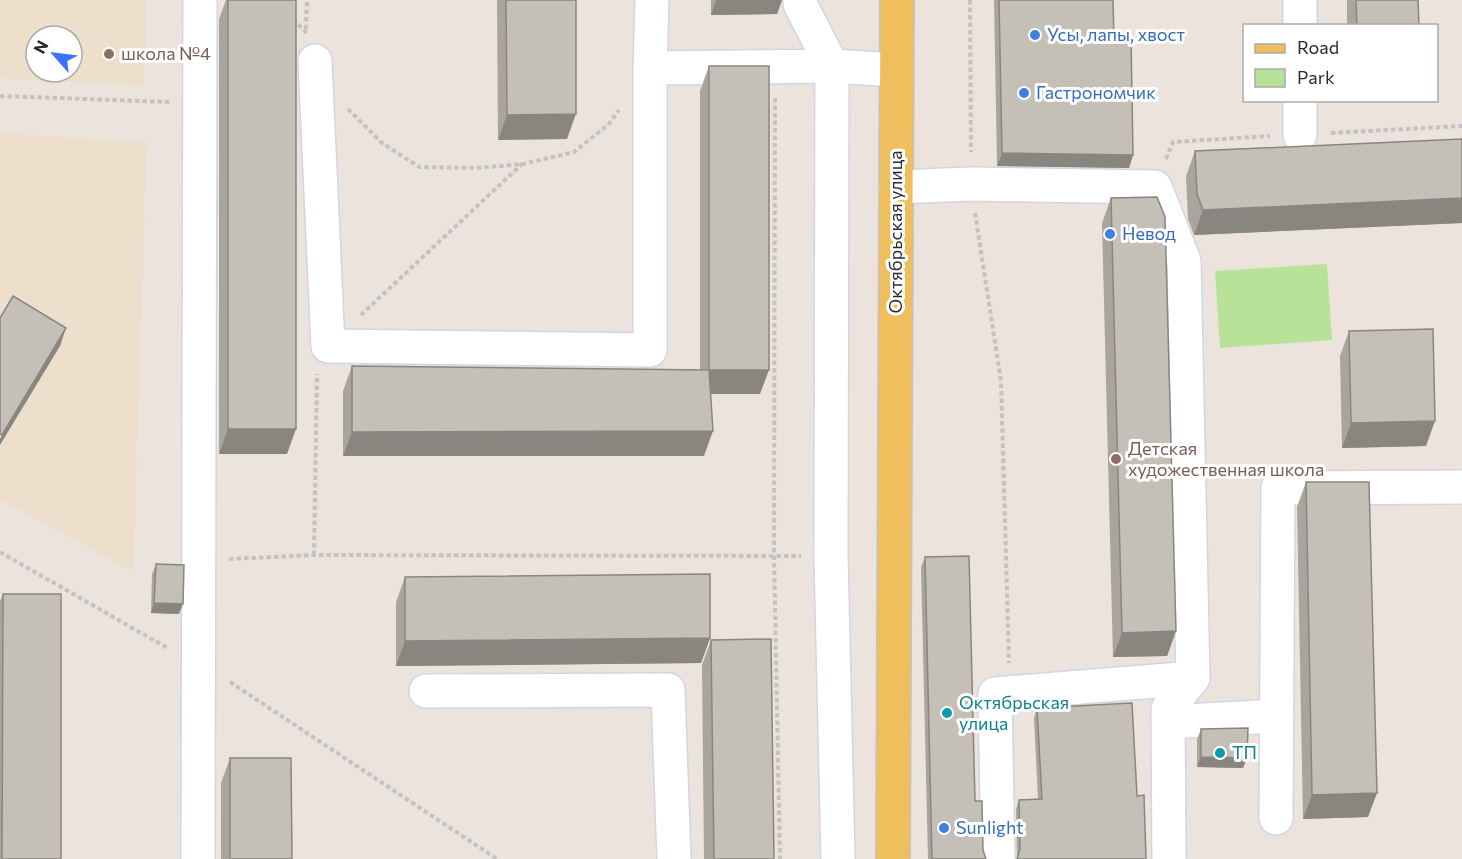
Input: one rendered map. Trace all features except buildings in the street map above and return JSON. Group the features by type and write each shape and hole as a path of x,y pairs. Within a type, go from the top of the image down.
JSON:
{"main road":[{"name":"Октябрьская улица","path":"893,859 897,0"}],"lane":[{"path":"198,859 200,0"},
{"path":"315,61 328,346 650,350 652,0"},
{"path":"800,0 832,66 831,556 838,859"},
{"path":"1300,0 1300,24"},
{"path":"650,68 832,66 896,70"},
{"path":"1300,102 1300,135"},
{"path":"896,187 971,184 1155,187 1184,261 1193,678 1168,709 1169,859"},
{"path":"1276,818 1278,488 1462,487"},
{"path":"998,859 995,694 1193,678"},
{"path":"426,691 668,690 674,859"},
{"path":"1168,722 1277,716"}],"path":[{"path":"307,0 306,30 315,61"},
{"path":"970,0 971,184 1001,381 1010,693"},
{"path":"289,15 306,30"},
{"path":"775,67 774,556 780,859"},
{"path":"0,96 200,104"},
{"path":"345,107 382,143 419,167 476,168 523,164 574,152 608,125 622,106"},
{"path":"0,552 184,658 199,661 497,859"},
{"path":"199,558 314,555 831,556"}],"shaded area":[{"name":"школа №4","path":"0,0 146,0 145,86 84,83 84,24 24,24 24,79 0,78"},
{"path":"0,133 147,143 133,572 0,499"}],"green space":[{"path":"1327,264 1332,340 1220,348 1215,271"}],"place":[{"name":"Усы, лапы, хвост","path":"1035,35"},
{"name":"школа №4","path":"109,54"},
{"name":"Гастрономчик","path":"1024,93"},
{"name":"Невод","path":"1110,234"},
{"name":"Детская художественная школа","path":"1116,459"},
{"name":"Октябрьская улица","path":"947,713"},
{"name":"ТП","path":"1220,753"},
{"name":"Sunlight","path":"944,828"}]}
